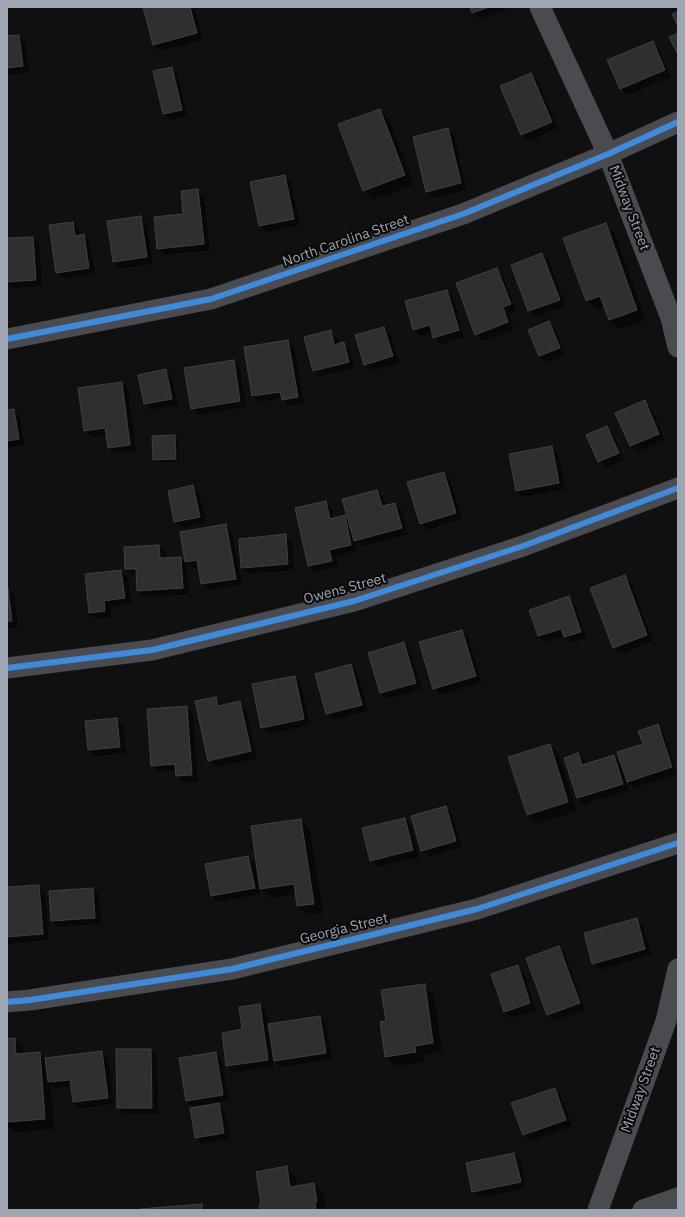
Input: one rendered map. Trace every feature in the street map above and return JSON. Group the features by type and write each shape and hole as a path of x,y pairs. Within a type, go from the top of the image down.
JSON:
{"street":[{"name":"Midway Street","path":"540,7 608,154 671,318 678,347"},
{"name":"North Carolina Street","path":"7,339 211,299 463,214 608,154 678,122"},
{"name":"Owens Street","path":"7,668 152,650 354,601 523,546 678,488"},
{"name":"Georgia Street","path":"7,1002 30,1000 232,969 477,909 678,843"},
{"name":"Midway Street","path":"598,1210 666,1021 678,969"},
{"path":"643,1210 678,1198"}],"building":[{"path":"143,7 190,7 197,33 153,45"},
{"path":"470,7 489,7 472,13"},
{"path":"678,12 678,27 672,14"},
{"path":"678,33 678,55 669,37"},
{"path":"19,35 23,66 7,68 7,36"},
{"path":"653,41 665,70 620,89 607,60"},
{"path":"172,67 182,110 163,114 153,71"},
{"path":"531,73 552,122 521,135 500,86"},
{"path":"380,109 405,175 363,191 338,124"},
{"path":"448,128 461,183 426,192 413,137"},
{"path":"285,175 294,219 259,226 250,182"},
{"path":"198,189 204,244 157,249 154,217 183,214 181,191"},
{"path":"141,216 147,257 113,262 107,221"},
{"path":"73,222 75,236 84,234 89,268 56,273 49,225"},
{"path":"606,223 637,310 609,320 600,296 586,301 563,238"},
{"path":"33,237 36,280 7,282 7,238"},
{"path":"542,253 560,300 528,311 511,265"},
{"path":"497,268 511,304 503,307 508,322 475,335 456,283"},
{"path":"447,290 459,330 433,338 430,325 413,330 405,301"},
{"path":"549,321 560,348 539,356 528,330"},
{"path":"384,327 393,356 364,365 355,335"},
{"path":"331,330 334,345 344,342 349,362 313,371 304,337"},
{"path":"288,340 298,397 282,400 280,392 252,396 244,347"},
{"path":"234,360 240,401 191,409 184,368"},
{"path":"166,369 172,399 144,404 138,375"},
{"path":"122,382 130,445 108,448 105,428 84,431 78,388"},
{"path":"645,400 659,434 630,446 615,413"},
{"path":"14,409 19,439 7,441 7,410"},
{"path":"607,426 619,453 598,462 586,435"},
{"path":"175,435 176,459 153,460 152,436"},
{"path":"552,446 559,483 516,491 509,454"},
{"path":"444,472 456,513 420,524 407,482"},
{"path":"193,485 200,517 174,522 168,491"},
{"path":"377,490 382,506 395,503 402,528 354,541 342,499"},
{"path":"326,501 330,519 345,515 351,545 329,550 332,561 308,566 295,508"},
{"path":"226,524 236,579 201,584 197,560 185,562 180,532"},
{"path":"286,534 288,564 241,568 239,539"},
{"path":"159,545 160,558 181,557 183,588 137,591 136,569 125,569 124,547"},
{"path":"121,570 125,598 104,601 105,611 89,613 85,574"},
{"path":"625,575 647,635 613,648 590,588"},
{"path":"8,588 12,621 7,621"},
{"path":"569,596 581,632 564,637 561,629 538,636 529,610"},
{"path":"462,630 476,676 433,689 419,642"},
{"path":"404,642 416,683 380,693 368,653"},
{"path":"351,664 362,705 326,714 315,674"},
{"path":"295,676 304,719 261,728 252,684"},
{"path":"216,697 218,706 240,701 251,751 208,761 195,701"},
{"path":"187,706 192,775 176,776 175,764 151,766 147,709"},
{"path":"117,718 120,747 88,750 85,721"},
{"path":"658,724 672,767 627,782 617,752 643,744 638,731"},
{"path":"550,744 568,802 527,815 508,757"},
{"path":"578,753 582,765 614,755 623,784 577,798 564,758"},
{"path":"446,806 456,841 421,851 411,816"},
{"path":"405,818 413,850 370,861 362,828"},
{"path":"301,819 314,904 297,906 294,884 260,889 251,826"},
{"path":"248,856 255,888 211,896 205,864"},
{"path":"39,885 43,934 7,937 7,887"},
{"path":"93,888 95,918 51,921 49,891"},
{"path":"637,918 645,949 592,964 584,933"},
{"path":"559,946 580,1003 547,1015 526,958"},
{"path":"518,965 530,1003 504,1012 491,974"},
{"path":"425,984 433,1043 415,1046 416,1052 385,1057 380,1022 386,1021 381,990"},
{"path":"260,1004 268,1060 226,1066 222,1033 242,1029 239,1007"},
{"path":"320,1016 326,1053 274,1061 268,1024"},
{"path":"15,1038 16,1054 40,1052 45,1119 7,1122 7,1039"},
{"path":"116,1049 151,1049 152,1108 117,1108"},
{"path":"102,1051 108,1098 73,1102 70,1080 48,1082 45,1058"},
{"path":"216,1052 223,1095 186,1101 179,1058"},
{"path":"555,1088 566,1120 523,1135 511,1103"},
{"path":"219,1103 224,1133 195,1138 190,1108"},
{"path":"514,1153 521,1182 472,1192 466,1163"},
{"path":"287,1166 290,1187 314,1183 317,1202 315,1203 316,1210 260,1210 259,1204 261,1203 256,1172"},
{"path":"202,1204 202,1210 140,1210 140,1209"}],"cycle path":[{"path":"7,339 211,299 463,214 608,154 678,122"},
{"path":"7,668 152,650 354,601 523,546 678,488"},
{"path":"7,1002 30,1000 232,969 477,909 678,843"}]}
